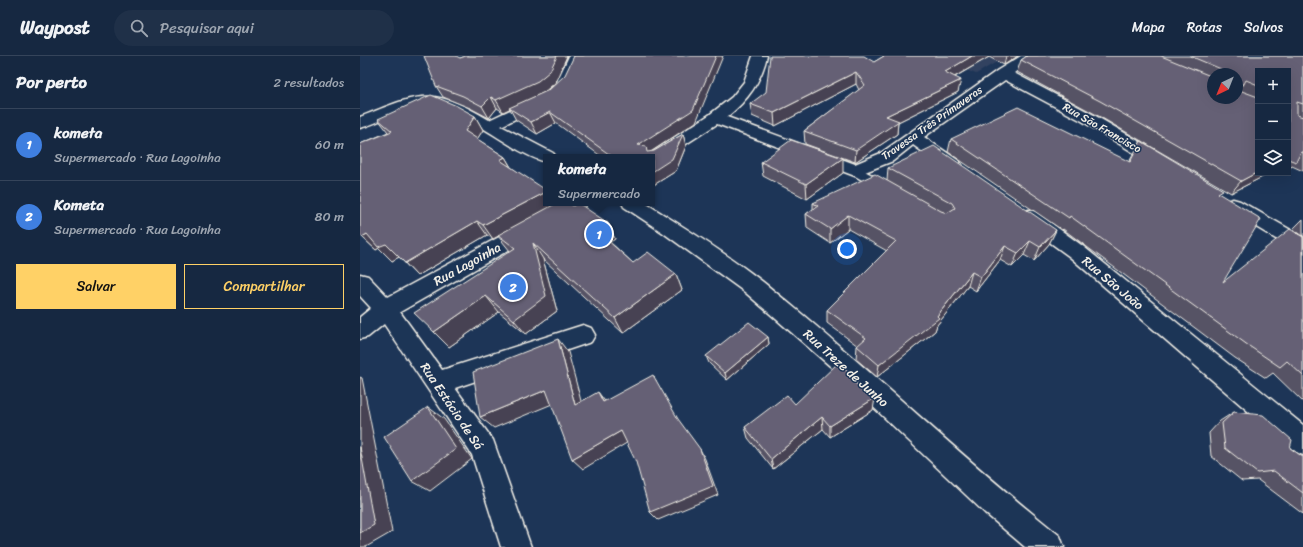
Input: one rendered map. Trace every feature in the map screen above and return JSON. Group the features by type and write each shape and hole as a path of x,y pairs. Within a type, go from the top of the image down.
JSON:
{"street":[{"path":"489,126 549,97 562,86 576,56"},
{"path":"655,156 716,118 746,90 754,77 760,56"},
{"name":"Travessa Três Primaveras","path":"855,170 887,157 1003,73 1030,56"},
{"name":"Rua São Francisco","path":"1003,73 1088,118 1176,171"},
{"path":"360,123 404,106 425,100 447,103 476,117 489,126 543,155"},
{"path":"716,118 855,170"},
{"path":"913,137 969,175"},
{"path":"1217,195 1303,246"},
{"name":"Rua São João","path":"1012,204 1077,252 1303,442"},
{"name":"Rua Lagoinha","path":"360,330 386,309 572,206"},
{"name":"Rua Treze de Junho","path":"636,206 669,227 754,287 838,359 995,503 1049,547"},
{"name":"Rua Estácio de Sá","path":"360,282 386,309 483,449 516,547"},
{"path":"437,383 583,336"}],"lane":[{"path":"855,170 896,194"}],"shaded area":[{"path":"931,56 1007,56 976,74"}],"building":[{"path":"424,56 456,56 460,58 466,56 557,56 550,71 538,81 496,100 491,97 482,106 463,96 436,86"},
{"path":"574,56 716,56 693,110 638,145 646,146 647,152 654,151 683,134 672,159 655,170 655,154 609,154 550,112 531,122 509,108 549,90 565,75"},
{"path":"770,56 864,56 874,62 884,56 972,56 945,72 961,80 886,116 899,121 856,150 804,131 865,85 856,72 774,113 750,104 766,92"},
{"path":"1027,56 1161,56 1207,75 1207,104 1243,104 1243,91 1255,96 1255,174 1241,181 1100,101 1021,60"},
{"path":"1190,56 1303,56 1303,104 1297,102 1297,115 1303,117 1303,153 1301,152 1296,162 1291,160 1291,68 1255,68 1255,84 1246,80 1243,84 1243,68 1219,68"},
{"path":"431,95 457,106 475,116 465,131 505,157 500,160 543,188 543,194 483,225 477,221 405,263 386,244 378,247 367,234 362,237 360,235 360,144 392,131 378,119"},
{"path":"1018,107 1130,162 1141,141 1223,190 1218,193 1261,219 1223,282 1290,229 1303,237 1303,376 1287,361 1280,367 1070,216 1069,218 951,139"},
{"path":"791,140 843,158 806,184 761,162"},
{"path":"934,146 1056,230 1040,247 1030,241 1018,253 1005,246 981,277 972,272 937,316 939,318 879,365 857,346 866,338 827,310 896,241 848,215 830,229 806,214 818,206 813,203 875,174 947,213 955,208 952,203 888,168"},
{"path":"551,206 582,206 608,223 596,230 633,263 648,252 676,274 615,318 533,243 546,296 514,320 486,296 434,332 414,313 515,248 498,235"},
{"path":"749,322 768,337 725,373 706,356"},
{"path":"558,339 575,405 598,392 603,402 653,375 678,419 700,449 713,486 650,512 636,462 621,431 572,459 546,390 480,417 473,372"},
{"path":"838,363 858,381 855,383 875,398 830,426 822,417 771,459 745,427 787,395 795,404"},
{"path":"428,407 456,449 412,481 384,437"},
{"path":"1234,412 1263,415 1292,440 1290,448 1303,457 1303,493 1274,471 1257,473 1225,448 1222,423"},
{"path":"360,447 374,525 360,533"}],"place":[{"name":"kometa","path":"599,234"},
{"name":"Kometa","path":"513,287"}]}
